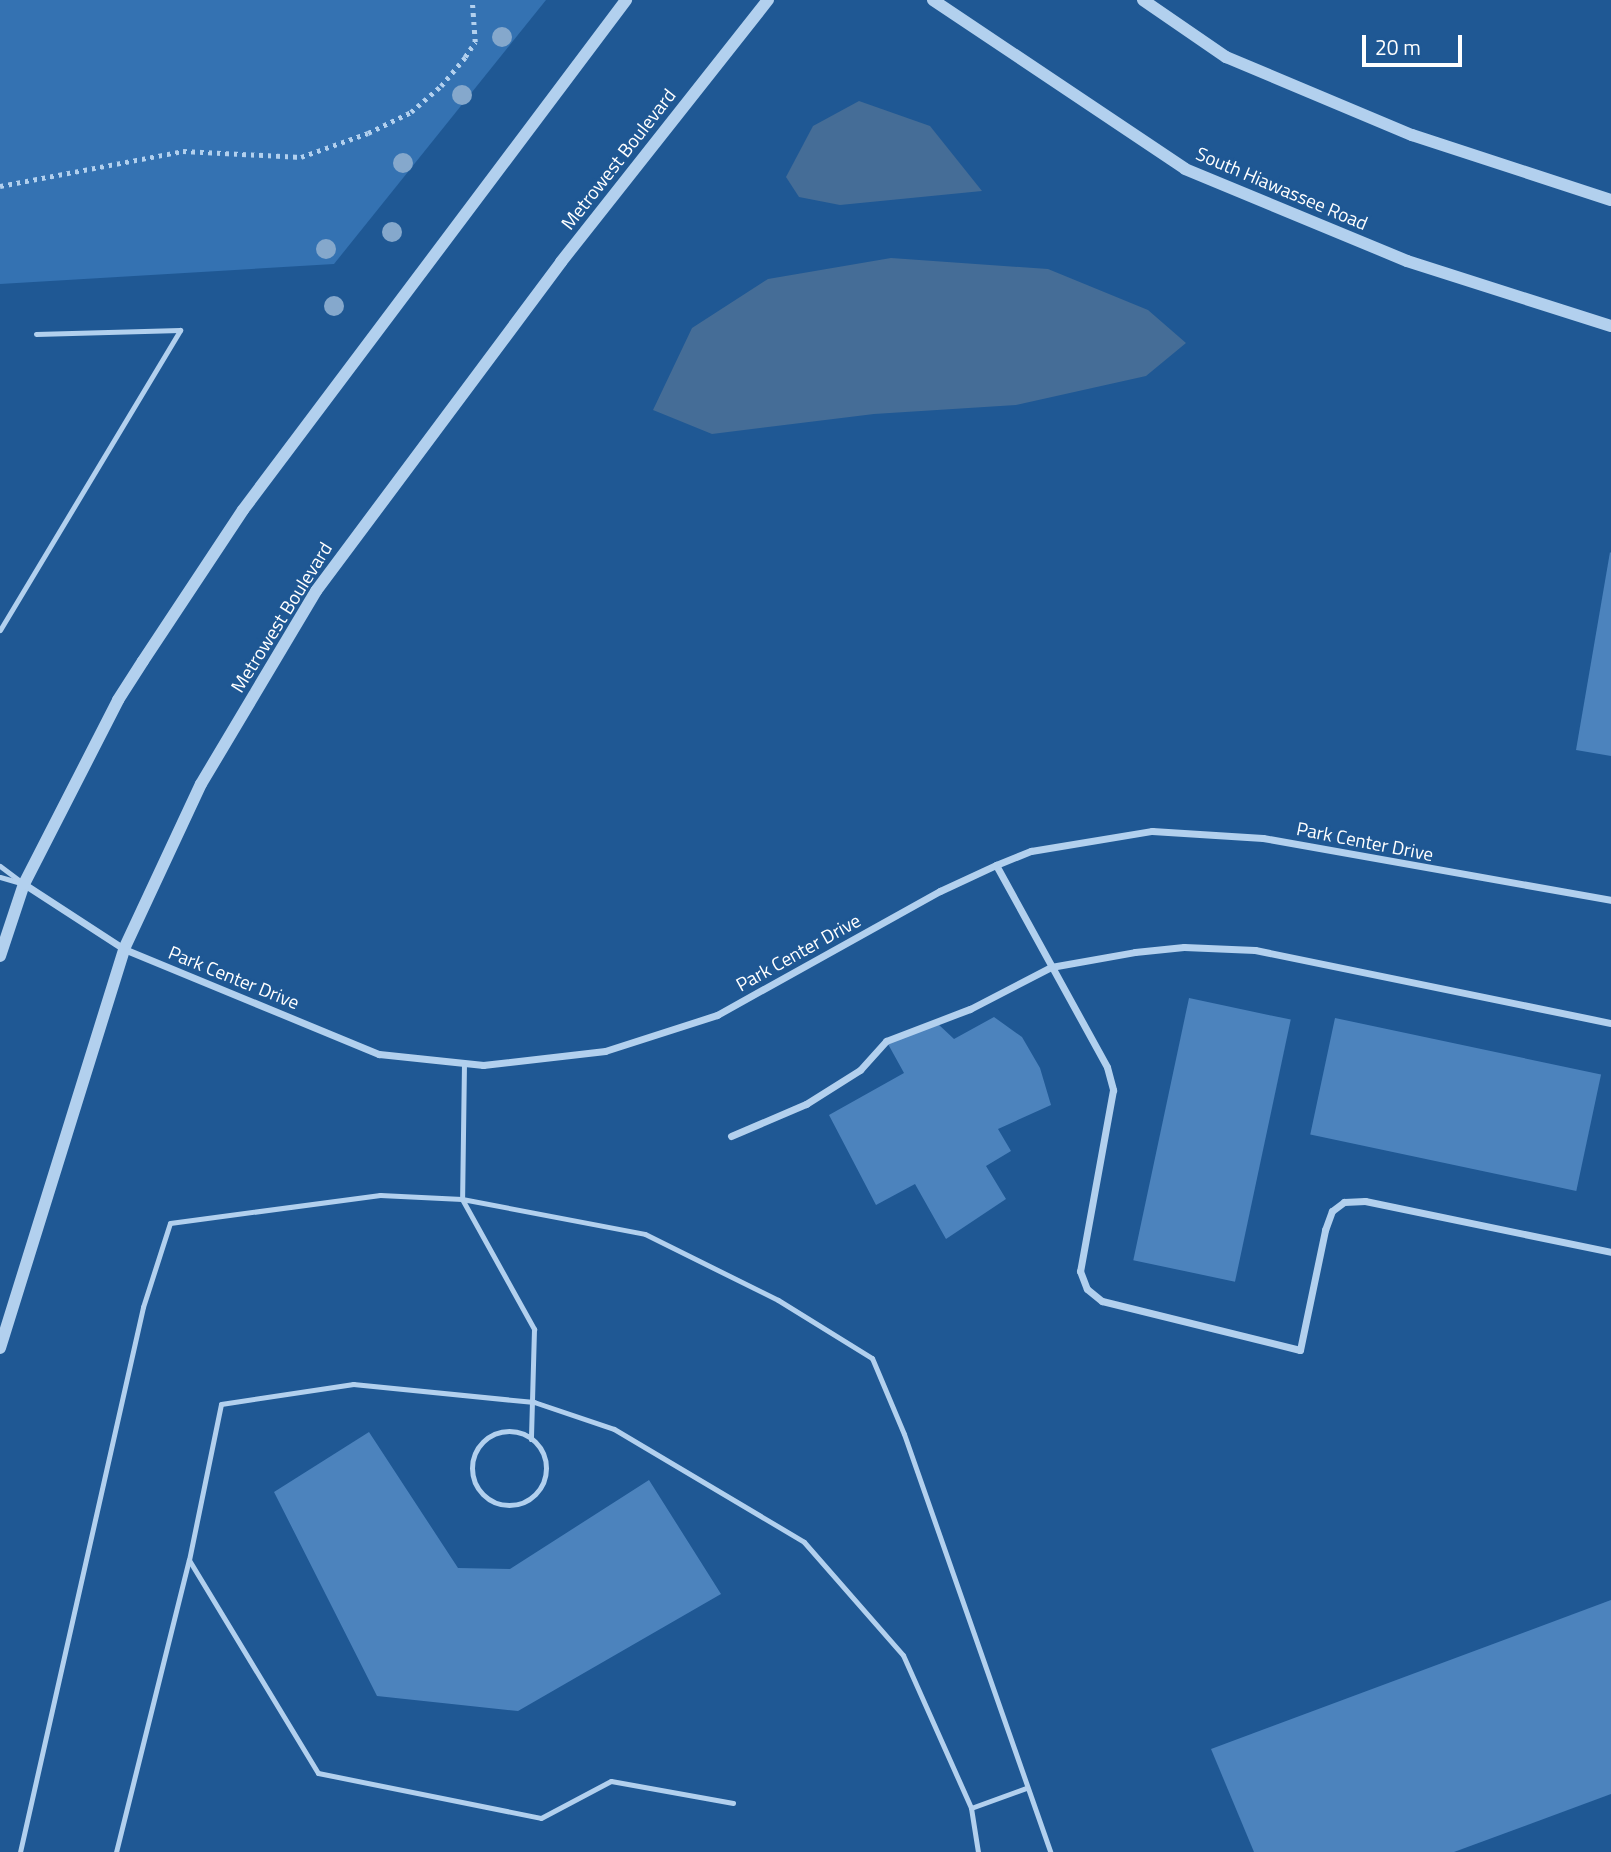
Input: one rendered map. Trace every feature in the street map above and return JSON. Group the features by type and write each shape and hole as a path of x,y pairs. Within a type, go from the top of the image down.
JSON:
{"street":[{"path":"0,956 24,884 118,700 243,510 626,0"},
{"name":"Metrowest Boulevard","path":"0,1348 124,948 201,784 316,591 561,262 768,0"},
{"name":"South Hiawassee Road","path":"933,0 1185,169 1407,261 1611,326"},
{"path":"1143,0 1226,57 1412,135 1611,200"},
{"name":"Park Center Drive","path":"24,884 124,948 379,1054 483,1065 605,1051 718,1015 940,891 996,865 1031,851 1152,831 1263,838 1611,900"},
{"path":"996,865 1107,1067 1113,1090 1081,1249 1080,1271 1087,1289 1102,1301 1300,1350 1325,1230 1332,1211 1344,1202 1365,1200 1611,1252"},
{"path":"731,1136 806,1104 860,1070 886,1041 970,1009 1051,967 1184,947 1255,950 1611,1023"}],"lane":[{"path":"0,630 180,330 36,334"},
{"path":"0,866 24,884"},
{"path":"0,877 24,884"},
{"path":"464,1063 462,1199 534,1329 531,1438 545,1458 546,1470 538,1492 529,1499 506,1505 484,1495 472,1473 473,1461 485,1439 508,1431 531,1438"},
{"path":"20,1852 143,1307 170,1223 380,1195 462,1199 645,1234 778,1300 872,1358 904,1434 1050,1852"},
{"path":"116,1852 189,1560 221,1404 353,1384 534,1402 614,1429 804,1542 903,1655 971,1808 978,1852"},
{"path":"189,1560 318,1773 541,1818 611,1781 733,1803"},
{"path":"971,1808 1026,1788"}],"path":[{"path":"0,186 183,151 301,157 368,133 411,112 441,86 465,57 475,42 472,0"}],"shaded area":[{"path":"0,0 546,0 334,264 0,284"},
{"path":"859,101 930,126 982,191 840,205 799,197 786,177 813,126"},
{"path":"891,258 1048,269 1148,310 1186,343 1146,376 1016,405 874,414 712,434 653,410 692,328 768,279"}],"building":[{"path":"1611,553 1611,756 1576,750"},
{"path":"1189,998 1291,1020 1235,1282 1133,1260"},
{"path":"994,1017 1022,1037 1040,1068 1051,1105 998,1129 1011,1151 986,1166 1006,1199 946,1239 915,1184 876,1205 829,1115 904,1073 888,1044 937,1023 954,1039"},
{"path":"1335,1018 1601,1075 1576,1191 1310,1134"},
{"path":"369,1432 458,1568 510,1569 649,1480 721,1594 518,1711 377,1696 274,1492"},
{"path":"1611,1600 1611,1794 1454,1852 1254,1852 1211,1749"}]}
